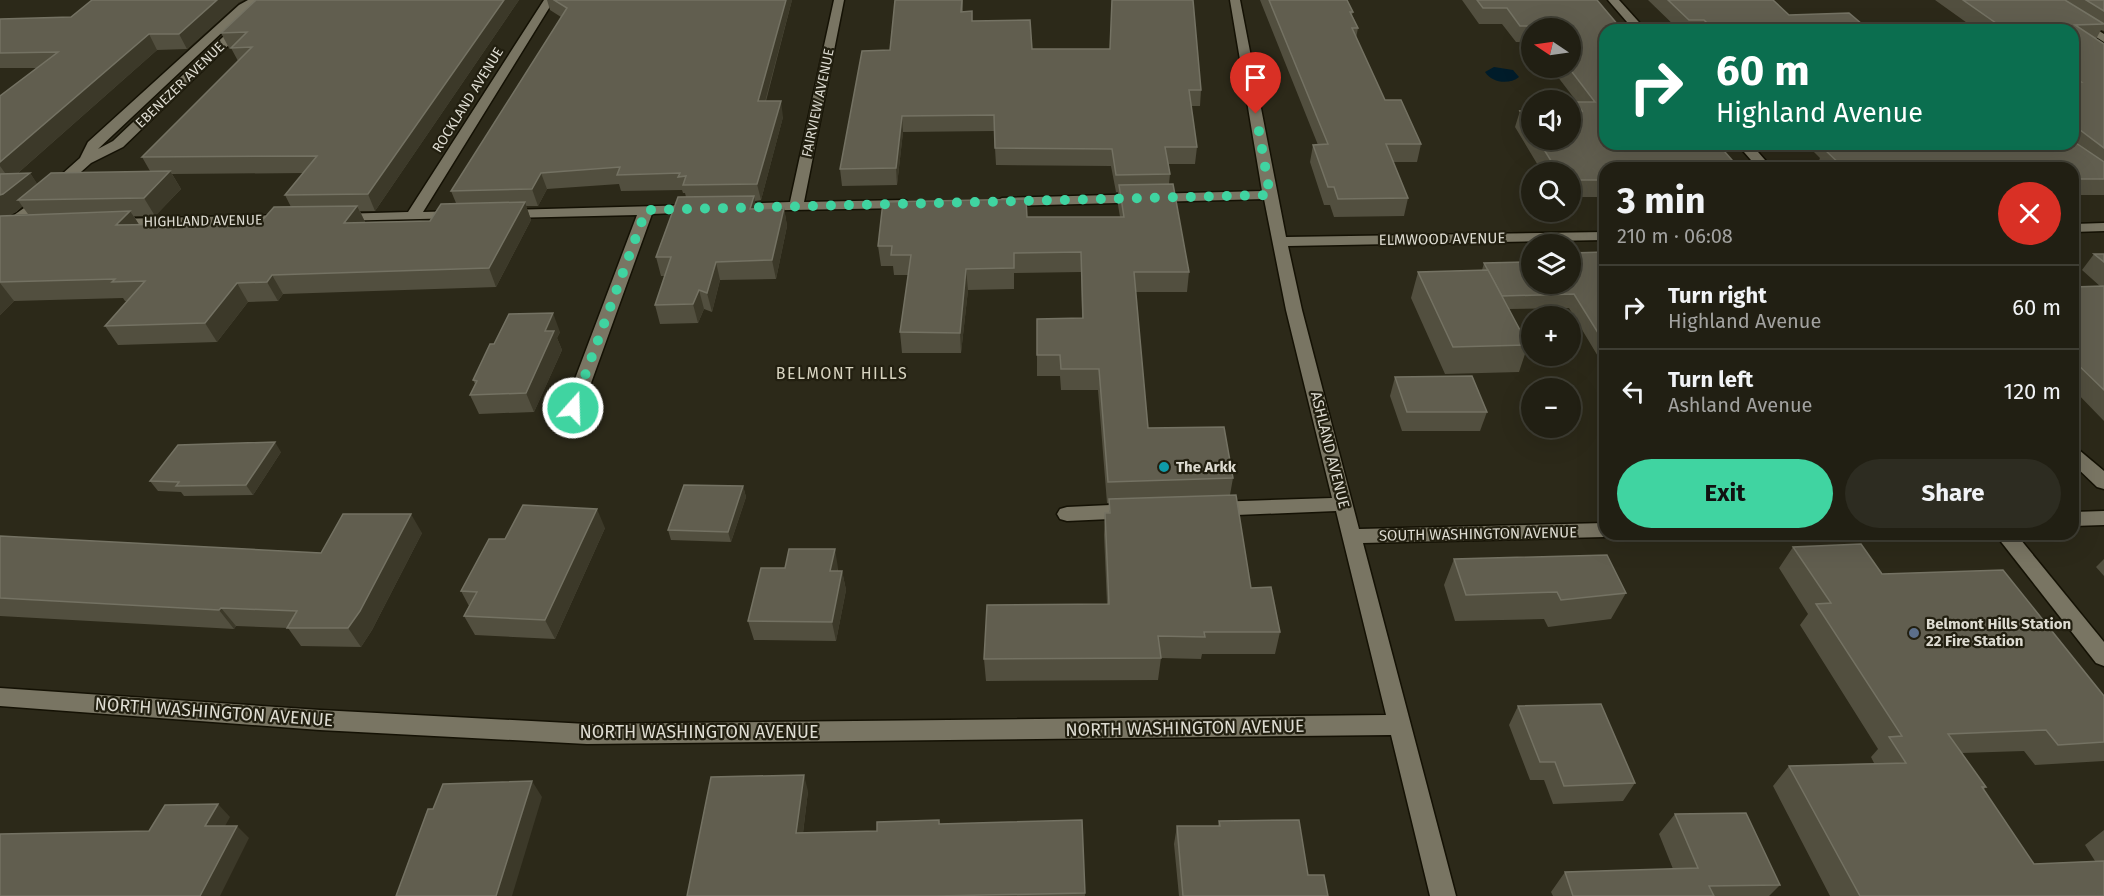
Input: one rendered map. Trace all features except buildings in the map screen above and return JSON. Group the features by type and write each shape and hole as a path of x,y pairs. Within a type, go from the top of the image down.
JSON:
{"street":[{"name":"EBENEZER AVENUE","path":"86,160 93,145 243,8 255,0"},
{"name":"EBENEZER AVENUE","path":"3,228 29,211 86,160 118,144 262,7 266,0"},
{"name":"ROCKLAND AVENUE","path":"413,216 549,0"},
{"name":"FAIRVIEW AVENUE","path":"796,207 839,0"},
{"name":"ASHLAND AVENUE","path":"1235,0 1279,242 1443,896"},
{"path":"1613,0 1635,24"},
{"path":"2043,0 2104,39"},
{"path":"1749,150 1760,162"},
{"path":"987,202 1270,195"},
{"path":"494,214 925,204"},
{"path":"573,408 646,210"},
{"path":"320,218 472,215"},
{"name":"HIGHLAND AVENUE","path":"103,224 299,219"},
{"path":"3,228 33,225"},
{"path":"2079,228 2104,227"},
{"name":"ELMWOOD AVENUE","path":"1279,242 1599,236"},
{"path":"2079,459 2104,482"},
{"path":"1195,509 1344,504"},
{"path":"1067,514 1148,511"},
{"path":"2079,519 2104,518"},
{"name":"SOUTH WASHINGTON AVENUE","path":"1352,536 1599,530"},
{"path":"2010,540 2104,657"},
{"name":"NORTH WASHINGTON AVENUE","path":"0,697 321,720 587,734 1399,725"}],"water":[{"path":"1494,67 1513,70 1519,77 1506,82 1496,81 1485,72"}],"place":[{"name":"The Arkk","path":"1164,467"},
{"name":"Belmont Hills Station 22 Fire Station","path":"1914,633"}],"district":[{"name":"BELMONT HILLS","path":"842,373"}],"route":[{"path":"573,408 646,210 1270,195 1256,114"}]}
